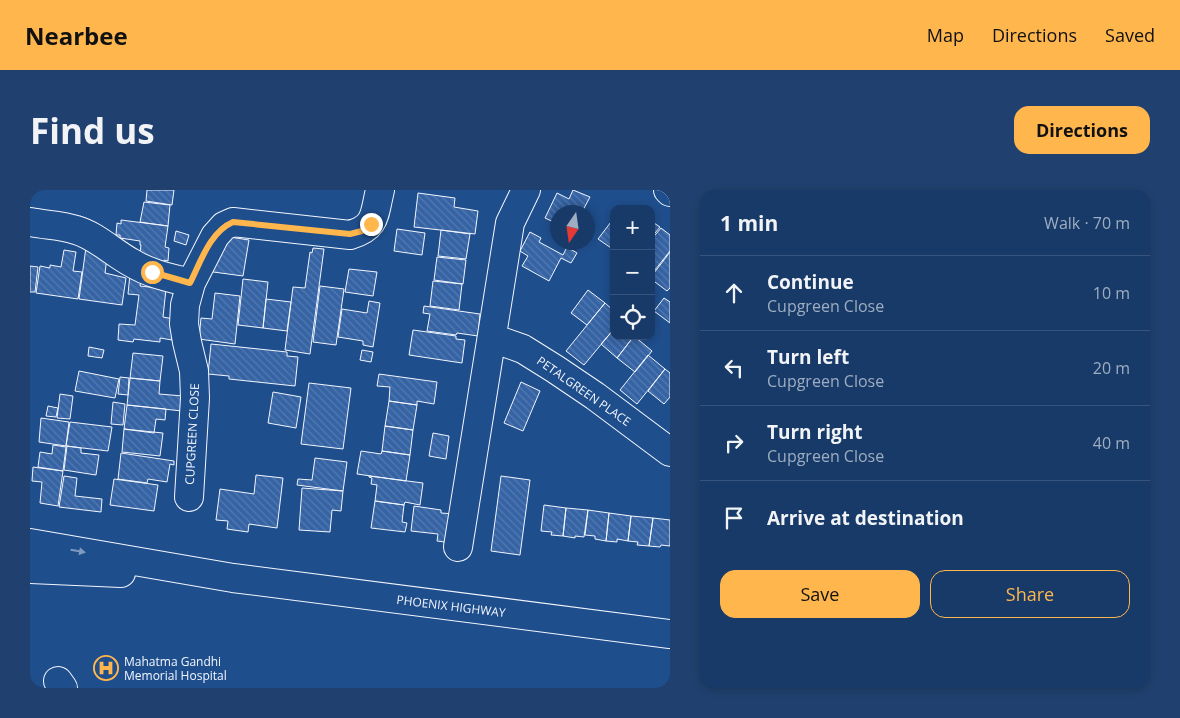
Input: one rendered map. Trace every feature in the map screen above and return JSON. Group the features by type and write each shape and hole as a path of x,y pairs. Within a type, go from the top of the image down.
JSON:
{"street":[{"name":"CUPGREEN CLOSE","path":"189,497 195,398 194,371 186,342 184,324 190,283 215,236 224,226 233,222 350,234 362,231 371,224 380,190"},
{"path":"458,547 510,223 526,190"},
{"path":"30,222 80,231 99,240 116,254 134,265 190,283"},
{"name":"PETALGREEN PLACE","path":"492,338 523,350 556,369 670,452"},
{"name":"PHOENIX HIGHWAY","path":"30,542 233,578 670,634"},
{"name":"PHOENIX HIGHWAY","path":"30,569 233,578"}],"building":[{"path":"147,190 174,190 172,205 146,201"},
{"path":"573,190 590,197 586,205 551,205 557,193 569,199"},
{"path":"418,193 455,198 454,207 478,211 475,234 414,227"},
{"path":"144,202 170,205 168,226 140,222"},
{"path":"550,208 550,220 545,218"},
{"path":"121,220 168,226 165,247 169,248 168,261 164,260 164,265 140,253 140,241 120,238 120,235 116,235 117,223 121,224"},
{"path":"610,223 610,247 598,239"},
{"path":"655,224 660,227 655,233"},
{"path":"661,228 670,235 670,251 655,270 655,250 655,235"},
{"path":"397,229 425,233 422,255 394,251"},
{"path":"441,230 470,234 466,259 438,256"},
{"path":"176,231 189,235 186,245 174,241"},
{"path":"530,232 541,238 539,242 550,248 550,250 563,255 566,250 572,250 577,253 571,263 561,258 549,281 522,266 528,256 520,251"},
{"path":"230,237 249,240 243,276 206,271"},
{"path":"86,247 108,250 105,273 126,278 122,305 79,299"},
{"path":"313,248 324,249 310,354 285,350 293,287 305,288 310,252 312,253"},
{"path":"64,250 76,252 73,271 82,272 78,299 36,293 40,266 50,268 50,265 61,267"},
{"path":"670,252 670,288 667,291 655,282 655,272"},
{"path":"437,257 466,260 463,284 434,280"},
{"path":"30,266 38,267 35,292 30,292"},
{"path":"349,269 377,272 373,296 345,292"},
{"path":"130,274 142,275 140,286 166,289 163,317 174,319 172,340 160,338 160,342 134,339 133,342 118,340 119,324 135,325 139,295 128,294"},
{"path":"243,279 268,282 263,328 238,325"},
{"path":"433,281 462,284 459,310 430,306"},
{"path":"320,286 344,289 336,345 313,342"},
{"path":"588,290 605,303 587,325 571,313"},
{"path":"215,293 240,296 235,344 199,339 201,318 212,319"},
{"path":"664,298 670,302 670,323 655,312"},
{"path":"266,299 291,302 287,331 263,328"},
{"path":"369,301 380,303 373,347 363,345 363,341 338,337 342,309 367,313"},
{"path":"605,303 610,307 610,334 584,365 566,351"},
{"path":"424,306 480,314 478,336 427,331 430,314 423,313"},
{"path":"413,330 456,336 456,339 465,340 462,363 409,355"},
{"path":"610,334 610,340 631,340 617,358 601,344"},
{"path":"631,340 639,340 652,351 635,372 617,358"},
{"path":"211,344 287,352 287,356 298,357 295,386 229,379 229,376 208,374"},
{"path":"89,347 104,350 102,358 88,356"},
{"path":"362,350 373,352 371,362 360,360"},
{"path":"133,353 163,356 160,381 130,378"},
{"path":"648,355 665,369 637,404 620,390"},
{"path":"665,369 670,373 670,397 664,404 648,391"},
{"path":"79,371 119,379 115,398 75,391"},
{"path":"379,374 437,382 434,404 417,401 417,405 389,401 390,387 377,386"},
{"path":"120,377 129,378 128,395 118,394"},
{"path":"130,378 160,381 159,394 183,396 182,411 127,405"},
{"path":"521,382 540,391 523,431 504,423"},
{"path":"309,383 351,388 343,449 301,444"},
{"path":"273,392 301,397 296,428 268,423"},
{"path":"60,394 73,396 70,419 57,418"},
{"path":"389,401 417,405 413,430 385,426"},
{"path":"113,402 125,404 123,425 111,424"},
{"path":"127,405 166,409 165,420 156,419 154,433 124,429"},
{"path":"48,406 58,408 56,417 46,416"},
{"path":"41,418 69,422 66,446 39,442"},
{"path":"70,422 112,427 108,451 66,446"},
{"path":"385,426 413,430 410,455 382,451"},
{"path":"124,429 163,433 160,456 122,452"},
{"path":"433,433 449,436 446,459 429,456"},
{"path":"53,445 66,447 63,471 38,467 40,452 52,454"},
{"path":"67,446 81,448 81,453 99,455 96,475 64,470"},
{"path":"361,451 381,454 382,451 410,455 406,481 357,474"},
{"path":"121,453 174,461 174,465 170,464 167,482 148,479 147,483 118,479"},
{"path":"315,458 347,462 343,491 297,485 298,479 312,480"},
{"path":"33,467 63,471 58,506 40,503 42,482 32,481"},
{"path":"256,475 283,478 277,528 249,524 248,532 227,529 228,521 216,520 220,489 254,494"},
{"path":"64,476 77,478 75,496 102,499 101,512 59,507"},
{"path":"369,476 423,483 420,505 405,502 404,505 375,501 377,485 371,484 372,478"},
{"path":"501,476 530,480 520,555 491,551"},
{"path":"114,479 158,485 154,511 110,505"},
{"path":"302,488 343,491 341,511 332,510 330,532 299,530"},
{"path":"375,501 404,505 402,522 407,523 405,532 371,528"},
{"path":"544,505 566,508 563,536 551,535 552,532 541,531"},
{"path":"414,506 441,510 441,513 455,514 452,543 437,541 438,534 411,531"},
{"path":"566,508 588,510 584,537 563,536"},
{"path":"588,510 609,513 606,541 595,539 595,536 585,535"},
{"path":"609,513 631,516 628,541 617,539 617,542 606,541"},
{"path":"631,516 653,518 649,546 637,545 638,542 628,541"},
{"path":"653,518 670,520 670,546 649,546"}],"place":[{"name":"Mahatma Gandhi Memorial Hospital","path":"106,668"}],"route":[{"path":"152,272 190,283 215,236 224,226 233,222 350,234 362,231 371,224"}]}
